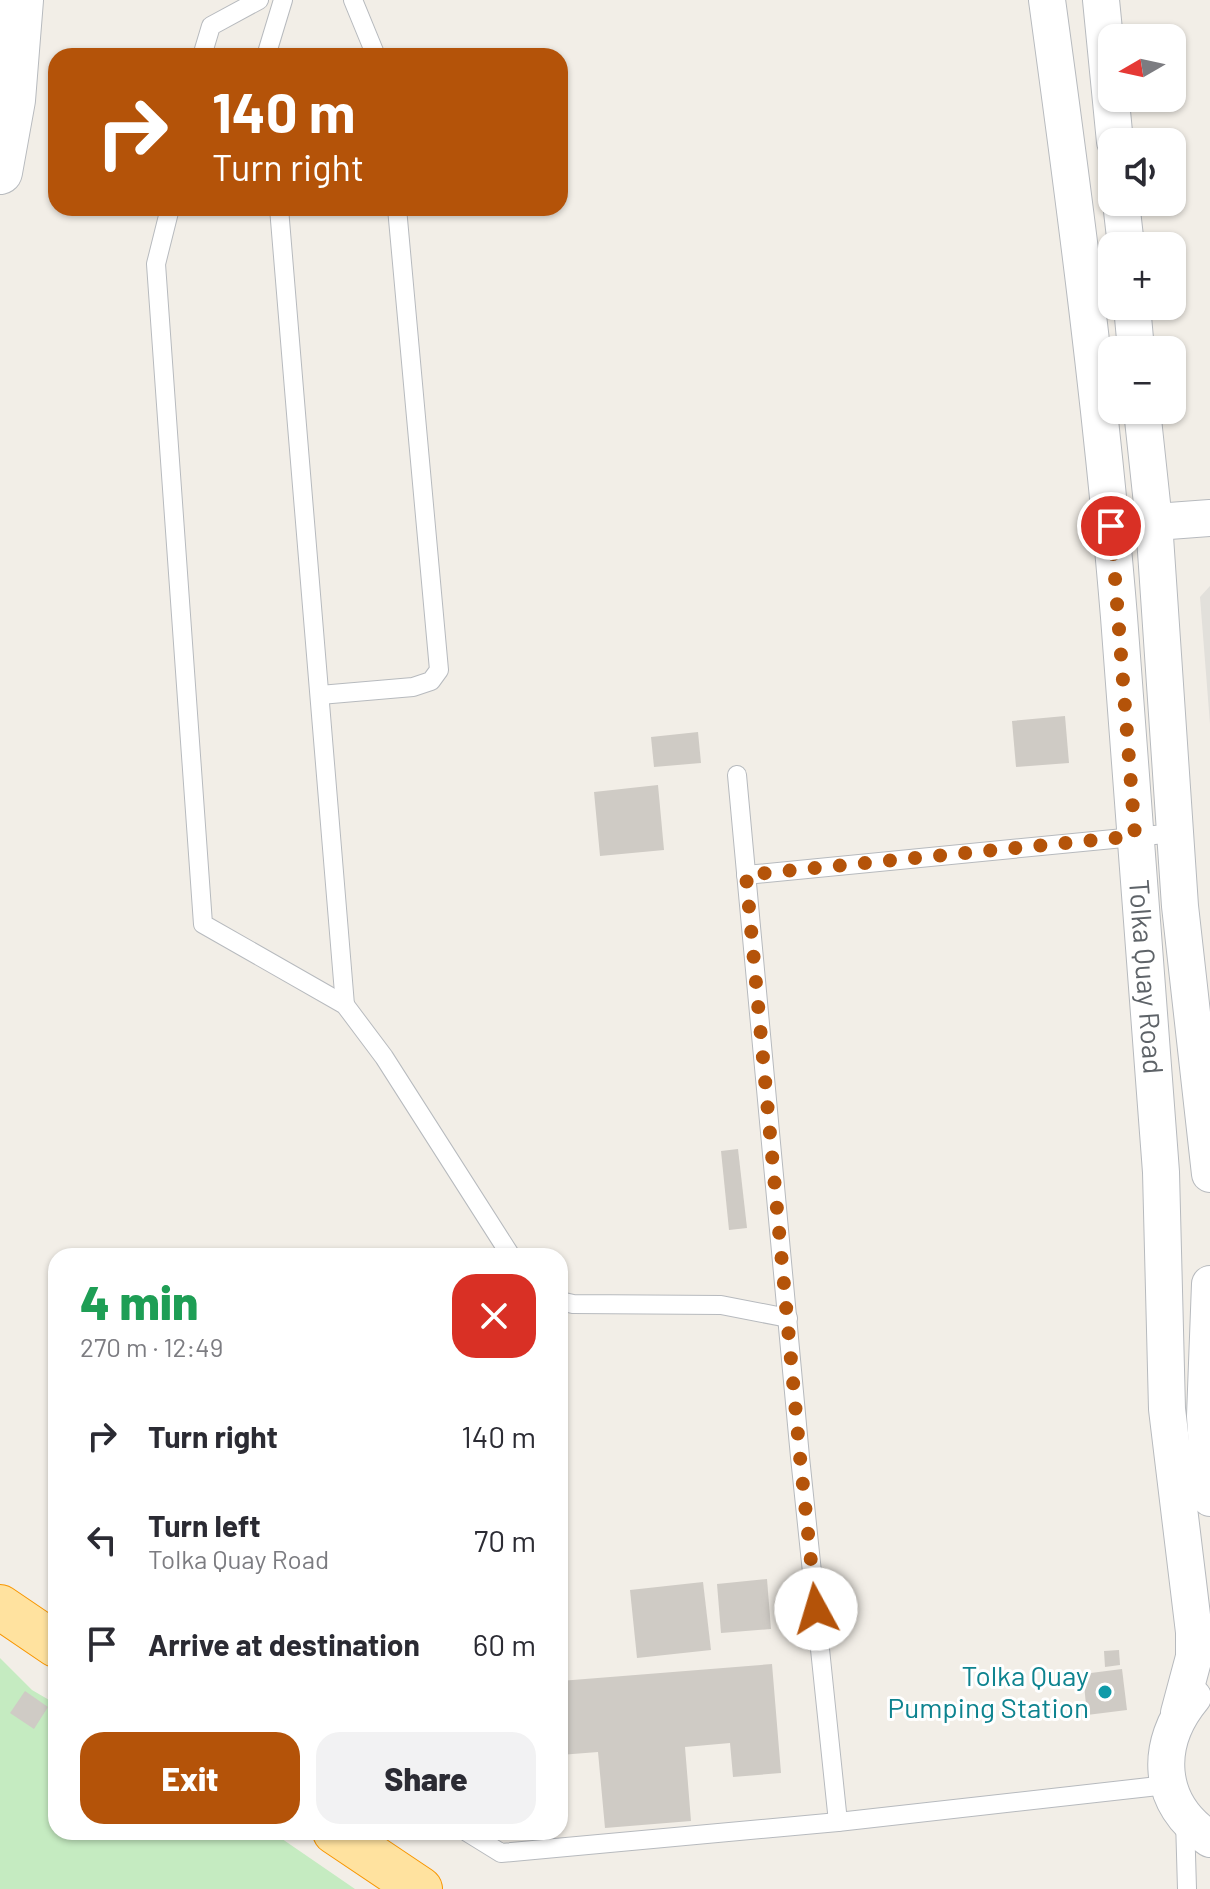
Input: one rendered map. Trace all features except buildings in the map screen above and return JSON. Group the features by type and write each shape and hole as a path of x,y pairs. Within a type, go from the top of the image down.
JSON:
{"highway":[{"path":"0,1607 48,1640"},
{"path":"347,1840 420,1889"}],"street":[{"path":"0,172 13,100 21,0"},
{"name":"Tolka Quay Road","path":"1047,0 1079,231 1111,526 1161,1172 1167,1409 1194,1632 1194,1657 1179,1713 1169,1736 1165,1761 1167,1783"},
{"path":"1101,0 1114,128"},
{"name":"Tolka Quay Road","path":"1144,424 1154,522 1180,906 1210,1174"},
{"path":"1111,526 1210,518"},
{"path":"1210,1284 1205,1416 1210,1498"},
{"path":"1179,1713 1210,1684"},
{"path":"1167,1783 1175,1802 1198,1829"}],"lane":[{"path":"204,48 211,26 259,0"},
{"path":"268,48 283,0"},
{"path":"353,0 373,48"},
{"path":"168,216 156,264 203,924 345,1005 384,1057 506,1248"},
{"path":"280,216 345,1005"},
{"path":"320,695 413,687 431,681 439,670 398,216"},
{"path":"737,775 800,1457 838,1822"},
{"path":"746,875 1175,833"},
{"path":"568,1303 721,1305 788,1318"},
{"path":"480,1840 501,1853 838,1822 1167,1783"},
{"path":"1187,1889 1198,1829"}],"shaded area":[{"path":"1210,586 1210,724 1200,597"}],"green space":[{"path":"0,1658 32,1690 48,1699 48,1840 284,1840 355,1889 0,1889"}],"place":[{"name":"Tolka Quay Pumping Station","path":"1105,1692"}],"route":[{"path":"816,1609 746,875 1135,836 1111,526"}]}
